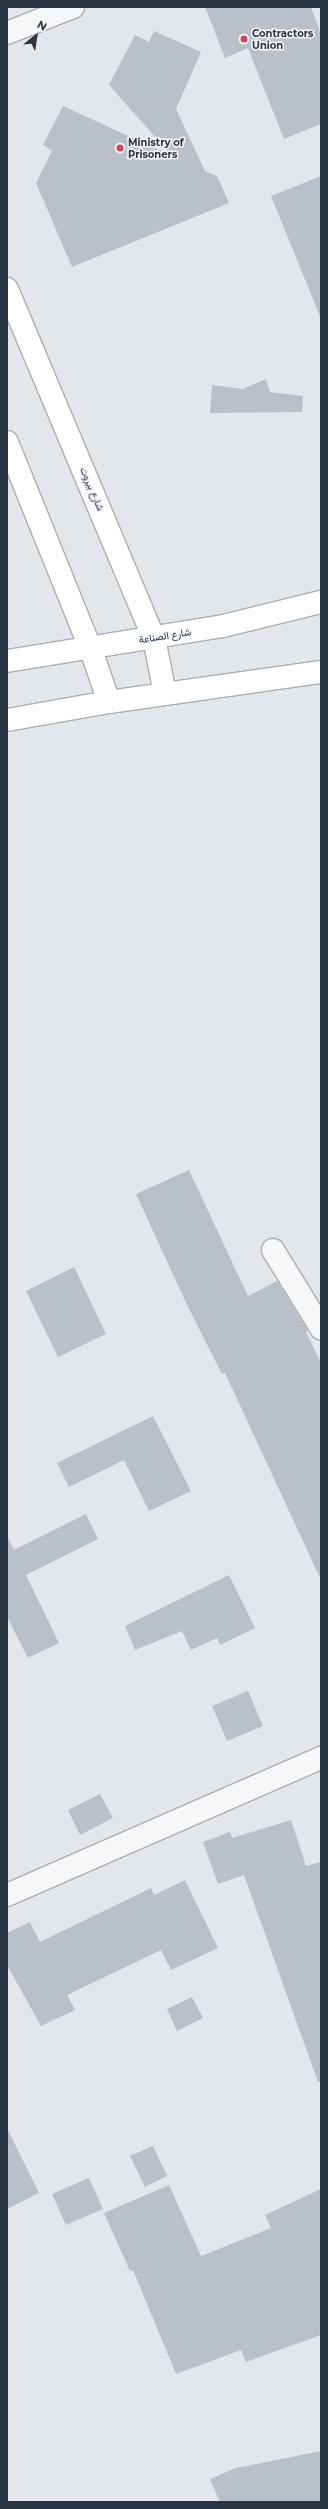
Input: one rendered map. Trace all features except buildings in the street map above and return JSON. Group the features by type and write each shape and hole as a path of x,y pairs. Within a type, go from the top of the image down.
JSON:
{"main road":[{"name":"شارع بيروت","path":"7,289 154,638 165,694"},
{"path":"7,442 90,647 109,702"},
{"name":"شارع الصناعة","path":"7,661 223,626 321,602"},
{"path":"7,720 109,702 321,672"}],"street":[{"path":"7,33 73,7"},
{"path":"273,1250 321,1328"},
{"path":"7,1895 321,1758"}],"place":[{"name":"Contractors Union","path":"244,39"},
{"name":"Ministry of Prisoners","path":"120,148"}]}
